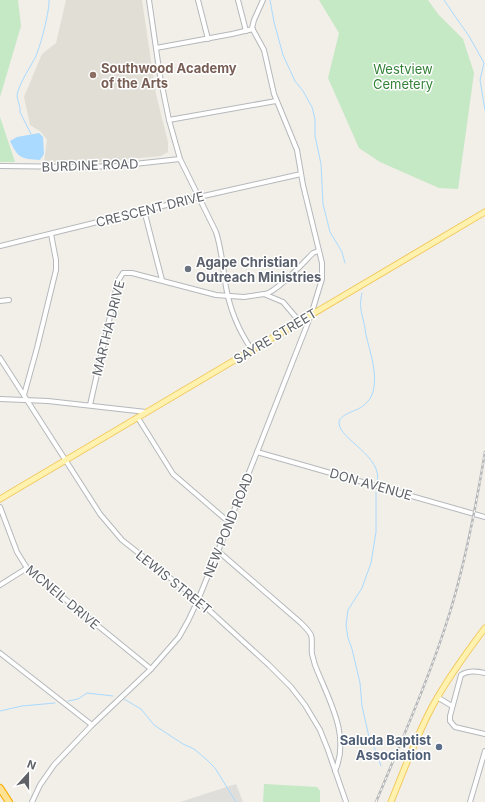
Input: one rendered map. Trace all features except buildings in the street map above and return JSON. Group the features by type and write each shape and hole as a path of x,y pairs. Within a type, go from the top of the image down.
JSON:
{"highway":[{"path":"0,788 9,802"}],"main road":[{"name":"SAYRE STREET","path":"0,499 485,212"},
{"path":"391,802 423,724 437,697 485,628"}],"street":[{"path":"149,0 169,120 180,159 216,232 220,245 232,313 239,329 252,350"},
{"path":"198,0 208,39"},
{"path":"238,0 246,31"},
{"path":"156,48 253,29 254,20 263,0"},
{"name":"NEW POND ROAD","path":"32,802 40,785 54,765 92,725 151,669 179,637 198,600 218,551 311,315 322,279 322,263 318,251 297,150 274,94 264,50 253,29"},
{"path":"169,120 276,100"},
{"name":"BURDINE ROAD","path":"0,166 82,168 180,159"},
{"name":"CRESCENT DRIVE","path":"0,246 144,210 301,174"},
{"path":"144,210 162,280"},
{"path":"24,395 36,355 56,270 56,260 51,234"},
{"path":"264,294 268,294 313,253 318,251"},
{"name":"MARTHA DRIVE","path":"90,405 119,278 122,273 132,273 210,294 228,297 264,294 283,302 300,322"},
{"path":"0,302 9,300"},
{"name":"LEWIS STREET","path":"0,358 100,514 115,533 198,600 291,687 305,705 320,730 346,802"},
{"path":"0,399 90,405 146,412"},
{"path":"138,418 173,474 224,518 230,520"},
{"name":"DON AVENUE","path":"257,452 485,517"},
{"name":"MCNEIL DRIVE","path":"0,507 17,552 26,568 151,669"},
{"path":"218,551 301,623 310,633 312,637 312,653 315,664 340,726 340,756 339,763 335,771"},
{"path":"0,585 26,568"},
{"path":"0,653 92,725"},
{"path":"485,673 465,672 461,675 450,716 451,724 459,728 485,734"},
{"path":"437,697 452,706"},
{"path":"470,802 485,751"}],"shaded area":[{"name":"Southwood Academy of the Arts","path":"66,0 142,0 156,94 168,142 168,152 161,156 89,163 44,162 47,140 41,132 30,125 24,97 42,54 56,43"},
{"path":"236,784 243,802 180,802"}],"green space":[{"path":"0,0 18,0 21,26 0,97"},
{"name":"Westview Cemetery","path":"319,0 428,0 438,14 463,39 474,73 458,189 439,188 380,162 359,148 328,78 339,33"},
{"path":"0,117 15,162 0,162"},
{"path":"264,784 317,787 320,791 320,802 263,802"}],"water":[{"path":"39,133 43,137 44,154 40,160 24,158 15,151 10,141 17,137"}],"waterway":[{"path":"31,134 20,112 17,94 35,58 46,20 49,0"},
{"path":"270,0 283,55 295,81 303,91 312,107 315,119 315,136 321,164 323,204 330,232 342,252 345,263"},
{"path":"444,0 469,36 484,63 480,80 485,110"},
{"path":"362,293 361,308 373,363 375,378 374,385 372,394 366,403 360,408 342,417 339,423 341,429 346,435 374,464 377,473 377,482"},
{"path":"376,492 376,532 371,563 362,588 348,610 346,625 360,683 362,706 369,737 381,766"},
{"path":"68,701 78,699 87,693 113,696"},
{"path":"124,699 141,709 154,725 183,744 194,749 206,759 215,768 236,802"},
{"path":"0,711 22,706 55,703"}],"railway":[{"path":"376,802 425,684 450,612 470,533 485,452"}],"place":[{"name":"Southwood Academy of the Arts","path":"93,75"},
{"name":"Agape Christian Outreach Ministries","path":"188,269"},
{"name":"Saluda Baptist Association","path":"439,747"}]}
